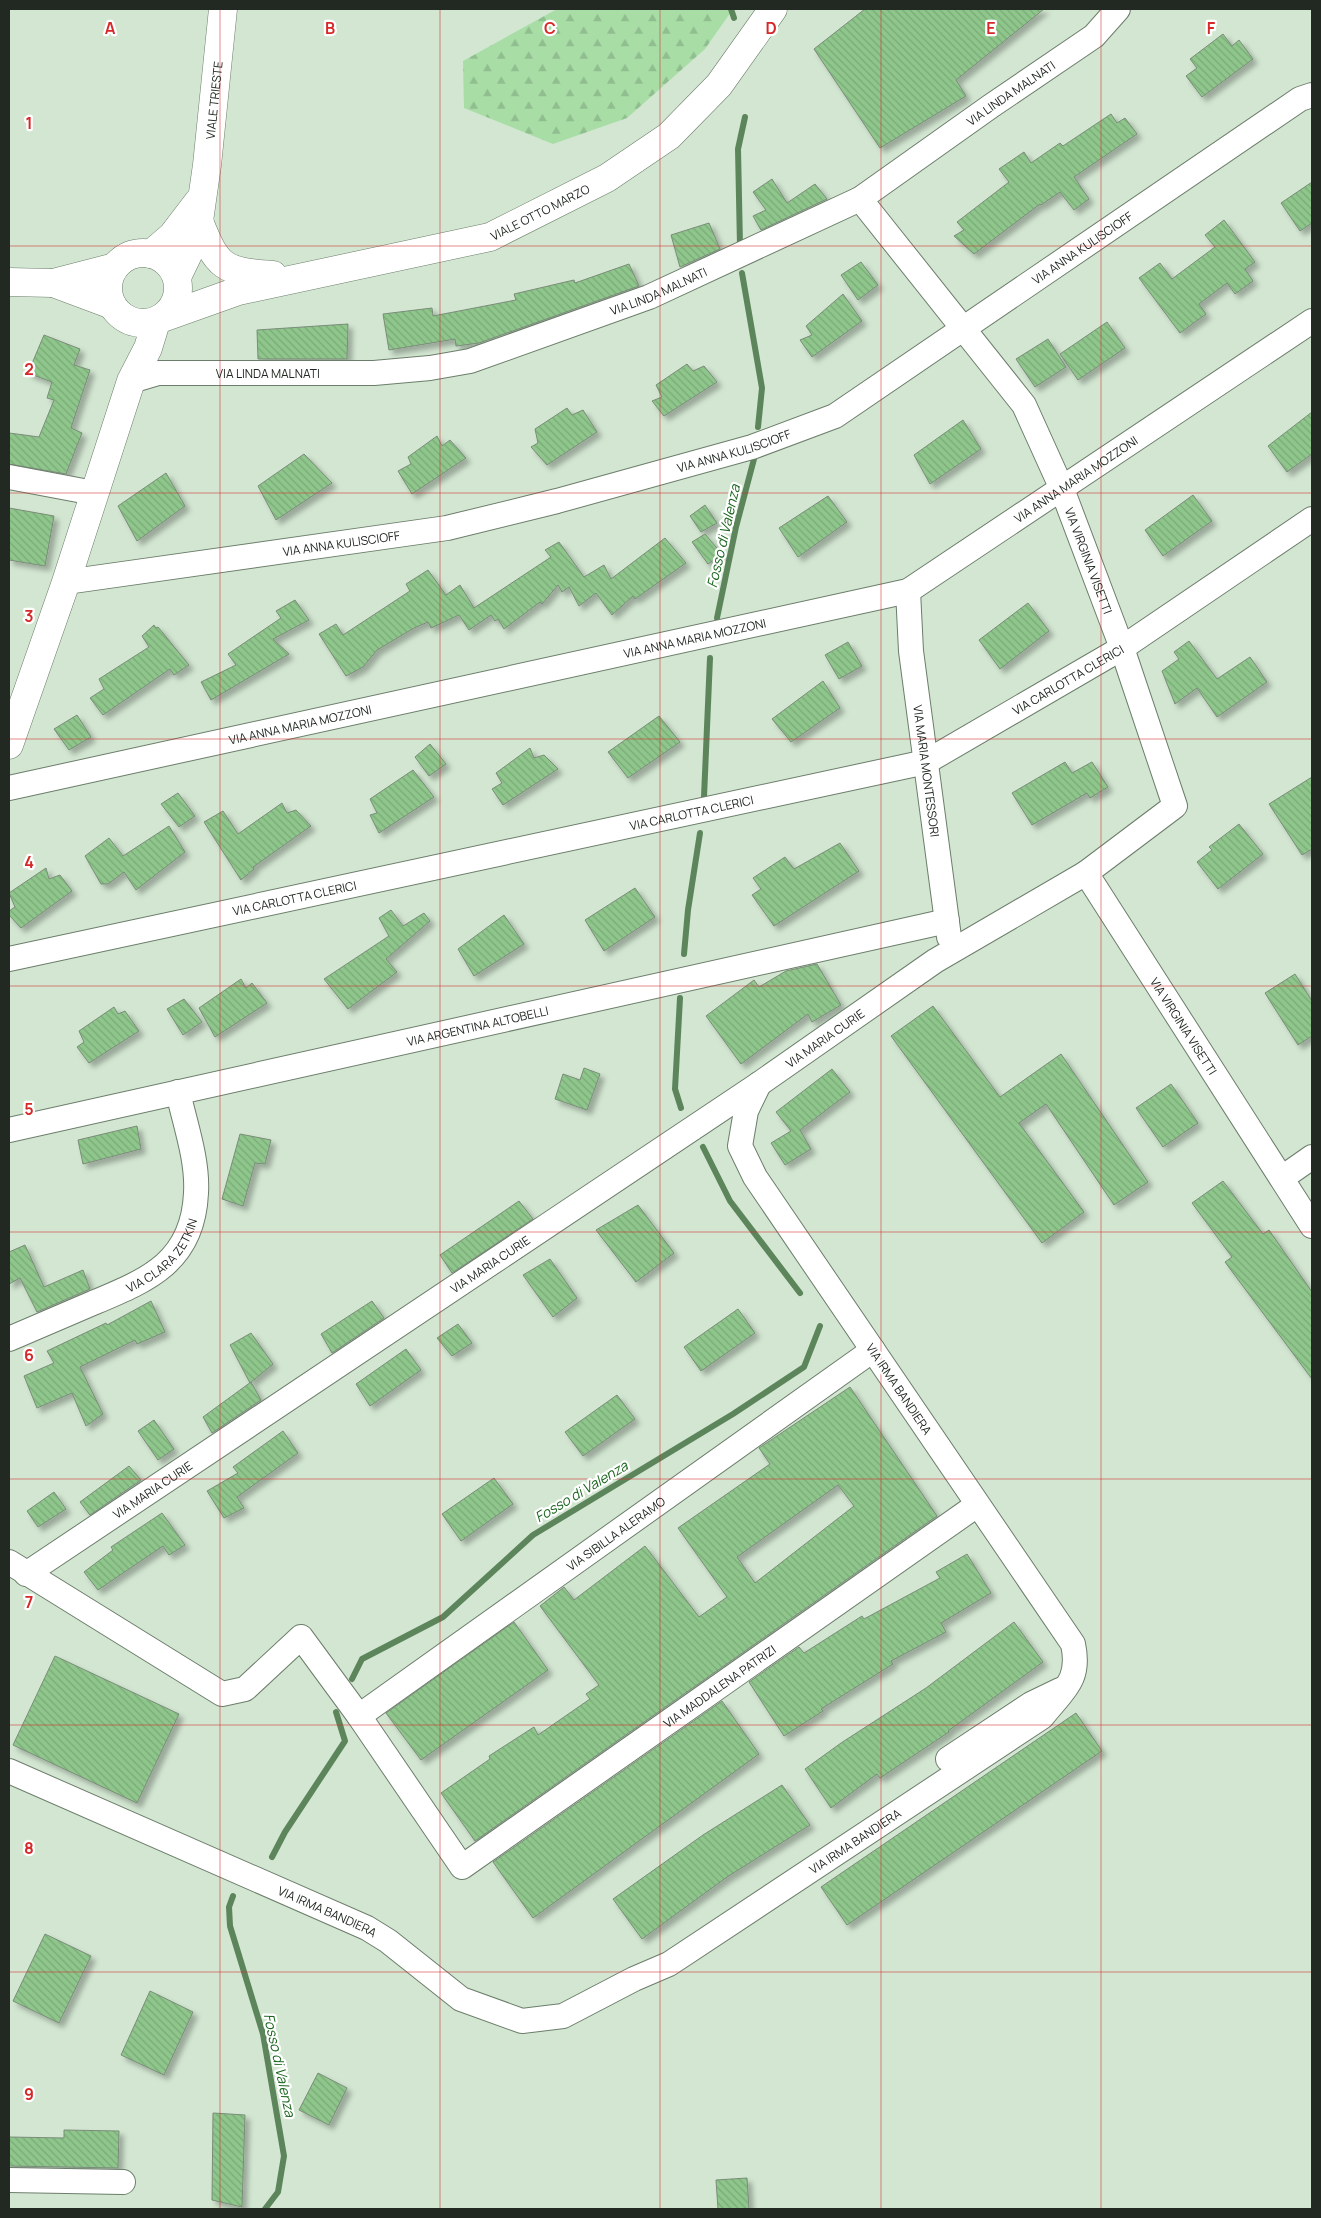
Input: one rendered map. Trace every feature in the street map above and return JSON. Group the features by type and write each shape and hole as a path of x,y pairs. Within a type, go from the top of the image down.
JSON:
{"street":[{"name":"VIALE TRIESTE","path":"178,279 191,248 199,221 204,192 223,9"},
{"name":"VIALE OTTO MARZO","path":"160,319 238,291 490,238 607,178 669,136 719,85 773,9"},
{"name":"VIA LINDA MALNATI","path":"134,375 158,373 374,373 430,368 470,361 648,297 860,199 1094,36 1118,9"},
{"name":"VIA ANNA KULISCIOFF","path":"66,582 447,528 558,501 752,447 835,416 1300,99 1312,95"},
{"path":"151,254 172,236 204,192"},
{"name":"VIA VIRGINIA VISETTI","path":"860,199 1024,405 1062,489 1122,648 1175,806 1086,873 951,951"},
{"path":"199,221 209,247 222,264 239,273 302,277"},
{"path":"9,282 53,283 115,267 131,255 151,254 167,262 178,279 177,301 160,319 134,375 66,582 9,745"},
{"path":"115,267 108,281 108,291 134,375"},
{"name":"VIALE OTTO MARZO","path":"178,279 238,291"},
{"path":"53,283 115,310 136,323 160,319"},
{"name":"VIA ANNA MARIA MOZZONI","path":"9,788 908,591 1312,321"},
{"path":"9,477 94,493"},
{"name":"VIA CARLOTTA CLERICI","path":"9,958 926,762 1122,648 1312,519"},
{"name":"VIA MARIA MONTESSORI","path":"908,591 911,650 951,951"},
{"name":"VIA VIRGINIA VISETTI","path":"1086,873 1312,1226"},
{"name":"VIA ARGENTINA ALTOBELLI","path":"9,1130 948,921"},
{"name":"VIA MARIA CURIE","path":"359,1716 301,1637 245,1689 222,1694 17,1568 759,1084 951,951"},
{"name":"VIA IRMA BANDIERA","path":"9,1771 367,1928 388,1940 461,1999 522,2021 563,2016 634,1978 661,1951 1031,1704 1066,1687 1075,1675 1076,1659 1073,1644 755,1177 740,1146 746,1111 759,1084"},
{"name":"VIA CLARA ZETKIN","path":"9,1339 142,1282 170,1261 183,1244 193,1217 196,1184 178,1092"},
{"path":"1282,1178 1312,1157"},
{"name":"VIA SIBILLA ALERAMO","path":"359,1716 873,1350"},
{"name":"VIA MADDALENA PATRIZI","path":"359,1716 462,1867 977,1505"},
{"path":"9,2180 122,2182"}],"green space":[{"path":"557,9 733,9 705,49 627,118 553,144 464,108 463,61"}],"building":[{"path":"865,9 1044,9 956,80 966,96 880,148 814,49"},
{"path":"1223,34 1232,46 1239,40 1253,59 1202,97 1186,76 1197,68 1190,59"},
{"path":"1111,114 1117,123 1125,118 1137,134 1074,177 1089,199 1074,210 1060,192 1040,204 974,254 954,236 964,230 957,222 1009,182 999,169 1024,152 1031,163 1060,143 1063,146"},
{"path":"772,179 787,203 815,184 827,199 761,230 753,216 766,210 753,192"},
{"path":"1312,182 1312,223 1300,231 1281,203"},
{"path":"1224,220 1255,262 1245,269 1253,281 1235,294 1227,283 1199,304 1206,314 1180,333 1139,278 1160,263 1172,279 1215,247 1205,235"},
{"path":"709,223 720,249 680,267 671,235"},
{"path":"861,262 878,285 858,300 841,275"},
{"path":"629,264 639,286 479,343 456,346 455,339 389,350 383,314 432,308 433,316 516,300 514,294 574,280 575,283"},
{"path":"843,294 862,321 812,357 800,340 812,335 806,326"},
{"path":"1107,322 1125,348 1078,380 1060,354"},
{"path":"348,324 347,359 258,359 257,330"},
{"path":"44,335 80,349 74,365 90,370 71,428 82,433 66,474 9,464 9,433 39,437 54,400 47,398 52,382 28,373"},
{"path":"1048,339 1066,367 1035,387 1016,359"},
{"path":"687,364 693,371 704,366 717,382 664,416 652,401 662,397 656,385"},
{"path":"567,408 572,415 583,410 597,432 547,465 531,447 538,443 535,429"},
{"path":"1312,412 1312,454 1287,472 1268,446"},
{"path":"963,420 981,449 930,484 914,455"},
{"path":"437,436 442,446 450,440 466,458 412,494 398,471 411,464 408,457"},
{"path":"304,454 332,483 276,520 258,486"},
{"path":"166,473 185,506 137,541 118,506"},
{"path":"1193,495 1212,521 1163,556 1145,530"},
{"path":"828,496 847,522 798,557 779,528"},
{"path":"705,505 717,523 701,532 690,516"},
{"path":"9,508 54,516 45,566 9,560"},
{"path":"705,534 722,554 708,564 692,542"},
{"path":"665,538 686,563 635,599 633,596 612,615 596,593 579,606 569,587 562,592 558,585 542,604 540,602 504,629 498,619 495,621 491,615 469,630 459,615 431,628 428,622 377,650 363,667 346,676 319,634 336,624 343,635 410,591 406,584 428,570 446,595 460,585 474,608 551,557 545,550 559,542 584,577 604,565 611,579"},
{"path":"295,600 309,620 273,639 289,654 211,700 201,682 236,665 228,654 281,618 276,611"},
{"path":"1028,603 1049,631 1000,669 979,640"},
{"path":"154,625 156,628 158,627 189,665 174,675 170,669 103,715 90,698 104,689 99,679 149,647 142,636"},
{"path":"1189,641 1217,679 1250,657 1267,682 1217,717 1197,688 1175,704 1162,671 1179,659 1174,652"},
{"path":"848,642 862,666 839,679 825,655"},
{"path":"823,681 840,708 791,742 772,719"},
{"path":"77,715 91,737 69,750 54,729"},
{"path":"659,716 680,742 628,778 608,752"},
{"path":"430,744 446,764 429,776 415,757"},
{"path":"530,748 534,758 544,755 558,769 503,805 492,789 502,783 496,773"},
{"path":"1065,762 1072,773 1092,762 1108,787 1090,798 1087,793 1032,825 1012,793"},
{"path":"413,770 434,797 379,833 370,815 377,813 370,799"},
{"path":"1312,777 1312,849 1302,855 1269,804"},
{"path":"178,793 195,816 179,827 161,804"},
{"path":"282,803 287,813 296,810 311,826 253,867 254,869 241,880 204,822 223,811 238,834"},
{"path":"1239,824 1263,854 1218,889 1197,862 1212,850 1209,847"},
{"path":"169,826 185,852 136,890 124,872 108,884 101,884 85,856 109,838 123,856"},
{"path":"840,843 859,871 774,926 752,895 761,889 753,878 785,857 794,869"},
{"path":"46,868 49,879 60,875 72,891 21,928 9,915 9,911 15,907 9,893"},
{"path":"635,888 655,917 604,951 585,920"},
{"path":"391,910 403,926 424,913 430,921 386,959 397,972 348,1009 324,979 389,936 379,918"},
{"path":"504,915 524,944 474,976 458,949"},
{"path":"817,964 841,1005 812,1022 808,1014 741,1064 706,1016 754,980 759,987 786,971"},
{"path":"1295,974 1312,1001 1312,1036 1298,1045 1265,993"},
{"path":"241,979 246,988 252,983 267,1003 215,1037 199,1008"},
{"path":"184,999 202,1022 183,1035 167,1009"},
{"path":"933,1006 1000,1097 1061,1054 1148,1182 1114,1205 1046,1104 1019,1123 1084,1212 1042,1243 891,1036"},
{"path":"114,1007 118,1014 125,1011 139,1031 89,1063 77,1047 84,1042 79,1031"},
{"path":"584,1068 600,1074 587,1110 555,1099 563,1074 580,1080"},
{"path":"832,1069 850,1092 800,1130 811,1149 785,1165 771,1143 791,1131 776,1112"},
{"path":"1171,1084 1198,1123 1163,1147 1136,1108"},
{"path":"137,1126 141,1149 83,1164 78,1140"},
{"path":"240,1134 271,1140 265,1164 255,1163 243,1206 222,1199"},
{"path":"1223,1181 1263,1234 1269,1230 1312,1292 1312,1379 1225,1262 1232,1257 1192,1203"},
{"path":"519,1201 533,1219 452,1273 440,1255"},
{"path":"638,1205 674,1253 636,1282 596,1230"},
{"path":"25,1245 44,1287 83,1270 90,1289 37,1312 20,1278 9,1284 9,1252"},
{"path":"550,1259 577,1298 553,1317 523,1275"},
{"path":"151,1301 165,1332 137,1344 135,1340 80,1367 103,1414 86,1426 72,1393 37,1408 24,1376 54,1363 47,1351 106,1323 107,1325"},
{"path":"372,1301 384,1318 332,1353 321,1334"},
{"path":"738,1309 755,1333 701,1371 684,1347"},
{"path":"458,1324 472,1343 452,1356 437,1338"},
{"path":"251,1333 273,1364 250,1383 230,1345"},
{"path":"406,1349 421,1370 370,1406 356,1384"},
{"path":"251,1382 261,1400 212,1433 203,1417"},
{"path":"850,1387 937,1516 475,1841 441,1793 490,1759 489,1756 534,1727 538,1735 590,1699 586,1694 599,1685 540,1606 564,1587 574,1600 645,1546 699,1617 727,1597 678,1528 770,1464 759,1448","holes":["838,1485 854,1506 755,1583 737,1557"]},
{"path":"617,1395 635,1419 583,1456 565,1432"},
{"path":"154,1420 174,1449 158,1460 138,1431"},
{"path":"283,1431 298,1453 237,1497 244,1508 224,1518 207,1491 238,1473 233,1467"},
{"path":"129,1466 141,1480 90,1515 80,1502"},
{"path":"494,1478 513,1504 461,1541 442,1514"},
{"path":"54,1492 66,1509 38,1527 27,1511"},
{"path":"162,1513 185,1545 169,1555 163,1546 98,1590 84,1572 113,1550 111,1547"},
{"path":"967,1554 991,1593 941,1623 946,1632 891,1661 893,1664 821,1709 823,1711 784,1736 749,1682 799,1647 804,1653 862,1616 864,1619 940,1578 936,1572"},
{"path":"514,1622 548,1670 421,1760 386,1713"},
{"path":"1014,1622 1043,1662 949,1732 880,1778 877,1774 831,1808 805,1769 841,1743 926,1688"},
{"path":"55,1656 179,1714 137,1803 13,1745"},
{"path":"722,1701 759,1754 533,1918 493,1862"},
{"path":"1076,1713 1102,1751 847,1925 821,1887"},
{"path":"782,1785 810,1825 727,1877 642,1939 613,1899 703,1835"},
{"path":"45,1934 91,1956 59,2023 13,2001"},
{"path":"150,1991 193,2012 164,2075 121,2055"},
{"path":"318,2073 347,2088 329,2125 299,2110"},
{"path":"213,2113 245,2115 242,2207 212,2200"},
{"path":"64,2130 119,2131 118,2168 9,2166 9,2137 64,2138"},
{"path":"747,2178 749,2209 718,2209 716,2180"}],"waterway":[{"name":"Fosso di Valenza","path":"731,9 734,18"},
{"name":"Fosso di Valenza","path":"740,246 738,149 745,117"},
{"name":"Fosso di Valenza","path":"742,273 762,388 758,427"},
{"name":"Fosso di Valenza","path":"717,618 736,527 754,459"},
{"name":"Fosso di Valenza","path":"704,797 710,658"},
{"name":"Fosso di Valenza","path":"684,954 688,910 700,833"},
{"name":"Fosso di Valenza","path":"680,998 675,1089 681,1108"},
{"name":"Fosso di Valenza","path":"703,1147 730,1201 800,1293"},
{"name":"Fosso di Valenza","path":"352,1679 362,1659 443,1617 533,1535 733,1414 804,1367 820,1326"},
{"name":"Fosso di Valenza","path":"272,1857 285,1832 345,1741 336,1712"},
{"name":"Fosso di Valenza","path":"233,1896 229,1907 230,1926 263,2034 284,2156 278,2192 265,2209"}]}
